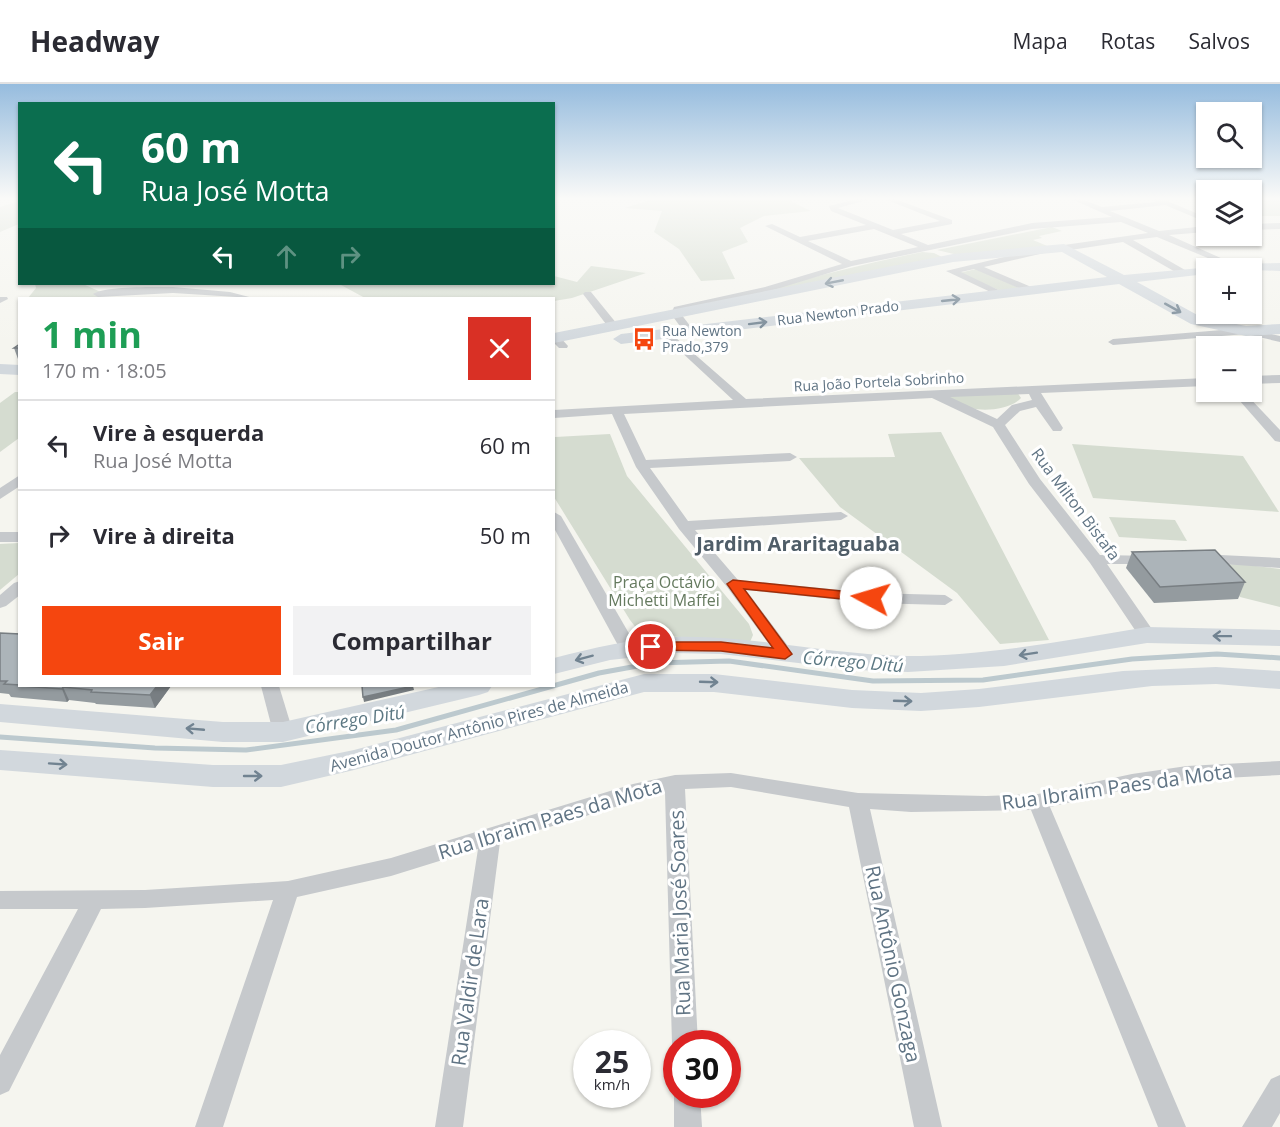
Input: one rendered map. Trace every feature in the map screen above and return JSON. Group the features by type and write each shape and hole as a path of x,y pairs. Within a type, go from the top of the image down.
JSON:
{"street":[{"path":"812,247 850,264"},
{"path":"927,247 953,258"},
{"path":"676,314 678,309 767,289 850,264 936,247"},
{"path":"556,342 613,326 953,258 1073,247"},
{"path":"1138,247 1182,272"},
{"path":"1188,247 1215,258"},
{"path":"1064,248 1196,321"},
{"path":"1002,294 951,272 1044,250"},
{"path":"975,266 1033,291"},
{"path":"1262,267 1280,267"},
{"name":"Rua Newton Prado","path":"556,342 668,334 1196,271"},
{"path":"222,293 228,285"},
{"path":"142,297 150,290"},
{"path":"98,294 150,290 222,293 243,297"},
{"path":"588,294 613,326"},
{"path":"676,314 689,331"},
{"path":"1201,324 1217,334"},
{"path":"1211,324 1280,339"},
{"path":"1113,342 1280,329"},
{"path":"668,334 743,403"},
{"path":"0,364 18,365"},
{"path":"0,369 18,370"},
{"path":"1262,380 1280,379"},
{"name":"Rua João Portela Sobrinho","path":"555,414 1196,382"},
{"path":"1033,390 1057,428"},
{"path":"932,394 998,424 1016,408"},
{"path":"970,411 1005,412 1039,402"},
{"path":"1247,402 1280,438"},
{"path":"617,411 642,464 684,526 733,584 785,654"},
{"name":"Rua Milton Bistafa","path":"998,424 1034,481 1096,560 1147,635"},
{"path":"642,464 790,457"},
{"path":"0,495 18,481"},
{"path":"684,526 841,516"},
{"path":"555,518 629,649"},
{"path":"0,537 18,537"},
{"path":"1096,560 1162,559"},
{"path":"1184,559 1262,560 1280,563"},
{"path":"733,584 871,598 945,600"},
{"path":"7,602 18,588"},
{"path":"555,666 629,649 674,645 709,646 908,664 953,663 1004,658 1147,635 1280,638"},
{"name":"Avenida Doutor Antônio Pires de Almeida","path":"0,760 213,776 280,776 354,760 644,683 673,681 721,683 852,699 920,702 984,698 1152,677 1226,675 1280,680"},
{"path":"270,687 283,732"},
{"path":"0,712 223,732 283,732 466,687"},
{"name":"Rua Ibraim Paes da Mota","path":"0,900 145,899 288,890 391,867 633,792 675,782 731,780 858,801 911,804 1038,802 1132,781 1187,773 1280,768"},
{"name":"Rua Maria José Soares","path":"675,782 684,1030"},
{"name":"Rua Antônio Gonzaga","path":"858,801 928,1127"},
{"path":"1038,802 1172,1127"},
{"name":"Rua Valdir de Lara","path":"449,1127 490,837"},
{"path":"209,1127 288,890"},
{"path":"0,1082 94,900"},
{"path":"1256,1127 1280,1088"},
{"path":"687,1108 688,1127"}],"green space":[{"path":"676,247 736,247 722,252 735,279 701,281"},
{"path":"954,247 1052,248 958,255 937,250"},
{"path":"922,252 934,253 942,257 684,309 862,265"},
{"path":"591,266 646,273 572,298 555,301 555,297 363,297 341,285 555,285 555,276 577,282"},
{"path":"976,269 1022,289 1001,291 959,273"},
{"path":"35,285 85,285 103,293 100,297 29,297 36,288"},
{"path":"18,392 18,439 0,452 0,403"},
{"path":"1017,392 1021,398 1017,402 990,409 968,407 945,395"},
{"path":"941,432 1049,640 1000,644 957,593 840,507 799,458 895,457 888,434"},
{"name":"Praça Octávio Michetti Maffei","path":"610,434 627,476 749,624 753,635 750,642 651,635 637,629 555,499 555,437"},
{"path":"1072,444 1243,456 1279,512 1093,498"},
{"path":"1109,517 1175,520 1187,541 1119,537"},
{"path":"18,543 18,575 0,590 0,544"},
{"path":"1240,564 1280,569 1280,607 1240,597 1210,565"}],"building":[{"path":"1215,550 1245,582 1160,587 1132,552"},
{"path":"0,633 18,634 18,685 4,684 7,681 0,681"},
{"path":"35,687 63,687 62,689"},
{"path":"63,687 156,687 150,695 91,692 92,690"},
{"path":"362,687 408,687 363,697"}],"waterway":[{"name":"Córrego Ditú","path":"555,685 599,673 654,663 729,661 873,681 983,680 1132,659 1217,654 1280,658"},
{"name":"Córrego Ditú","path":"0,737 155,748 246,750 396,730 549,687"}],"place":[{"name":"Rua Newton Prado,379","path":"644,339"}],"district":[{"name":"Jardim Araritaguaba","path":"798,544"}],"route":[{"path":"651,647 721,646 785,654 733,584 871,598"}]}
